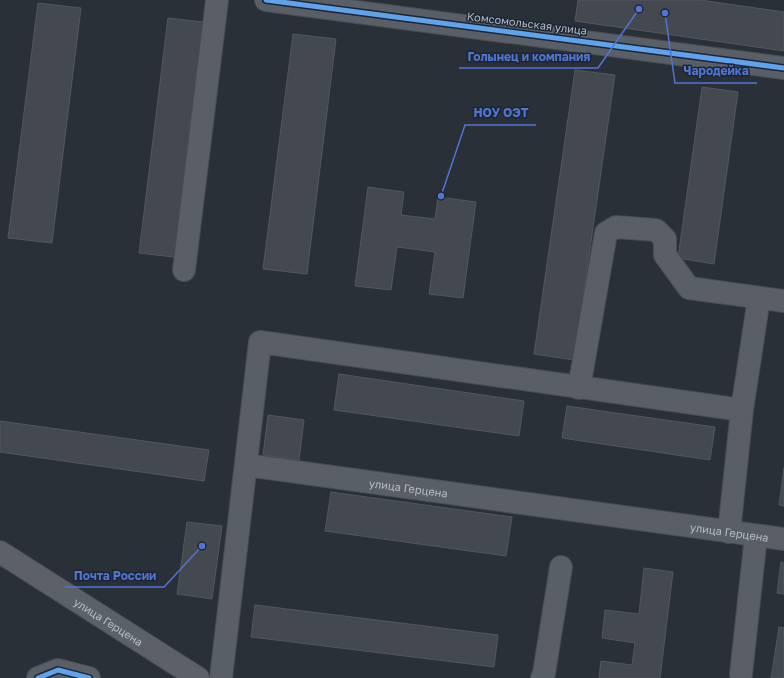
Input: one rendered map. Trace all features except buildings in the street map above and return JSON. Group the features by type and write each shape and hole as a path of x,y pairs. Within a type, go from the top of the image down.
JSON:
{"main road":[{"name":"улица Герцена","path":"0,552 198,678"}],"street":[{"path":"184,270 217,0"},
{"name":"Комсомольская улица","path":"266,0 291,2 784,68"},
{"path":"579,388 606,233 616,227 656,230 665,239 665,255 689,288 784,301"},
{"path":"729,532 742,410 759,298"},
{"path":"220,678 260,342 742,410"},
{"name":"улица Герцена","path":"246,465 784,539"},
{"path":"741,674 756,536"},
{"path":"542,678 561,567"},
{"path":"38,678 58,670 89,678"}],"cycle path":[{"path":"266,0 784,68"},
{"path":"38,678 58,670 89,678"}],"place":[{"name":"Голынец и компания","path":"639,9"},
{"name":"Чародейка","path":"665,13"},
{"name":"НОУ ОЭТ","path":"441,196"},
{"name":"Почта России","path":"202,546"}]}
